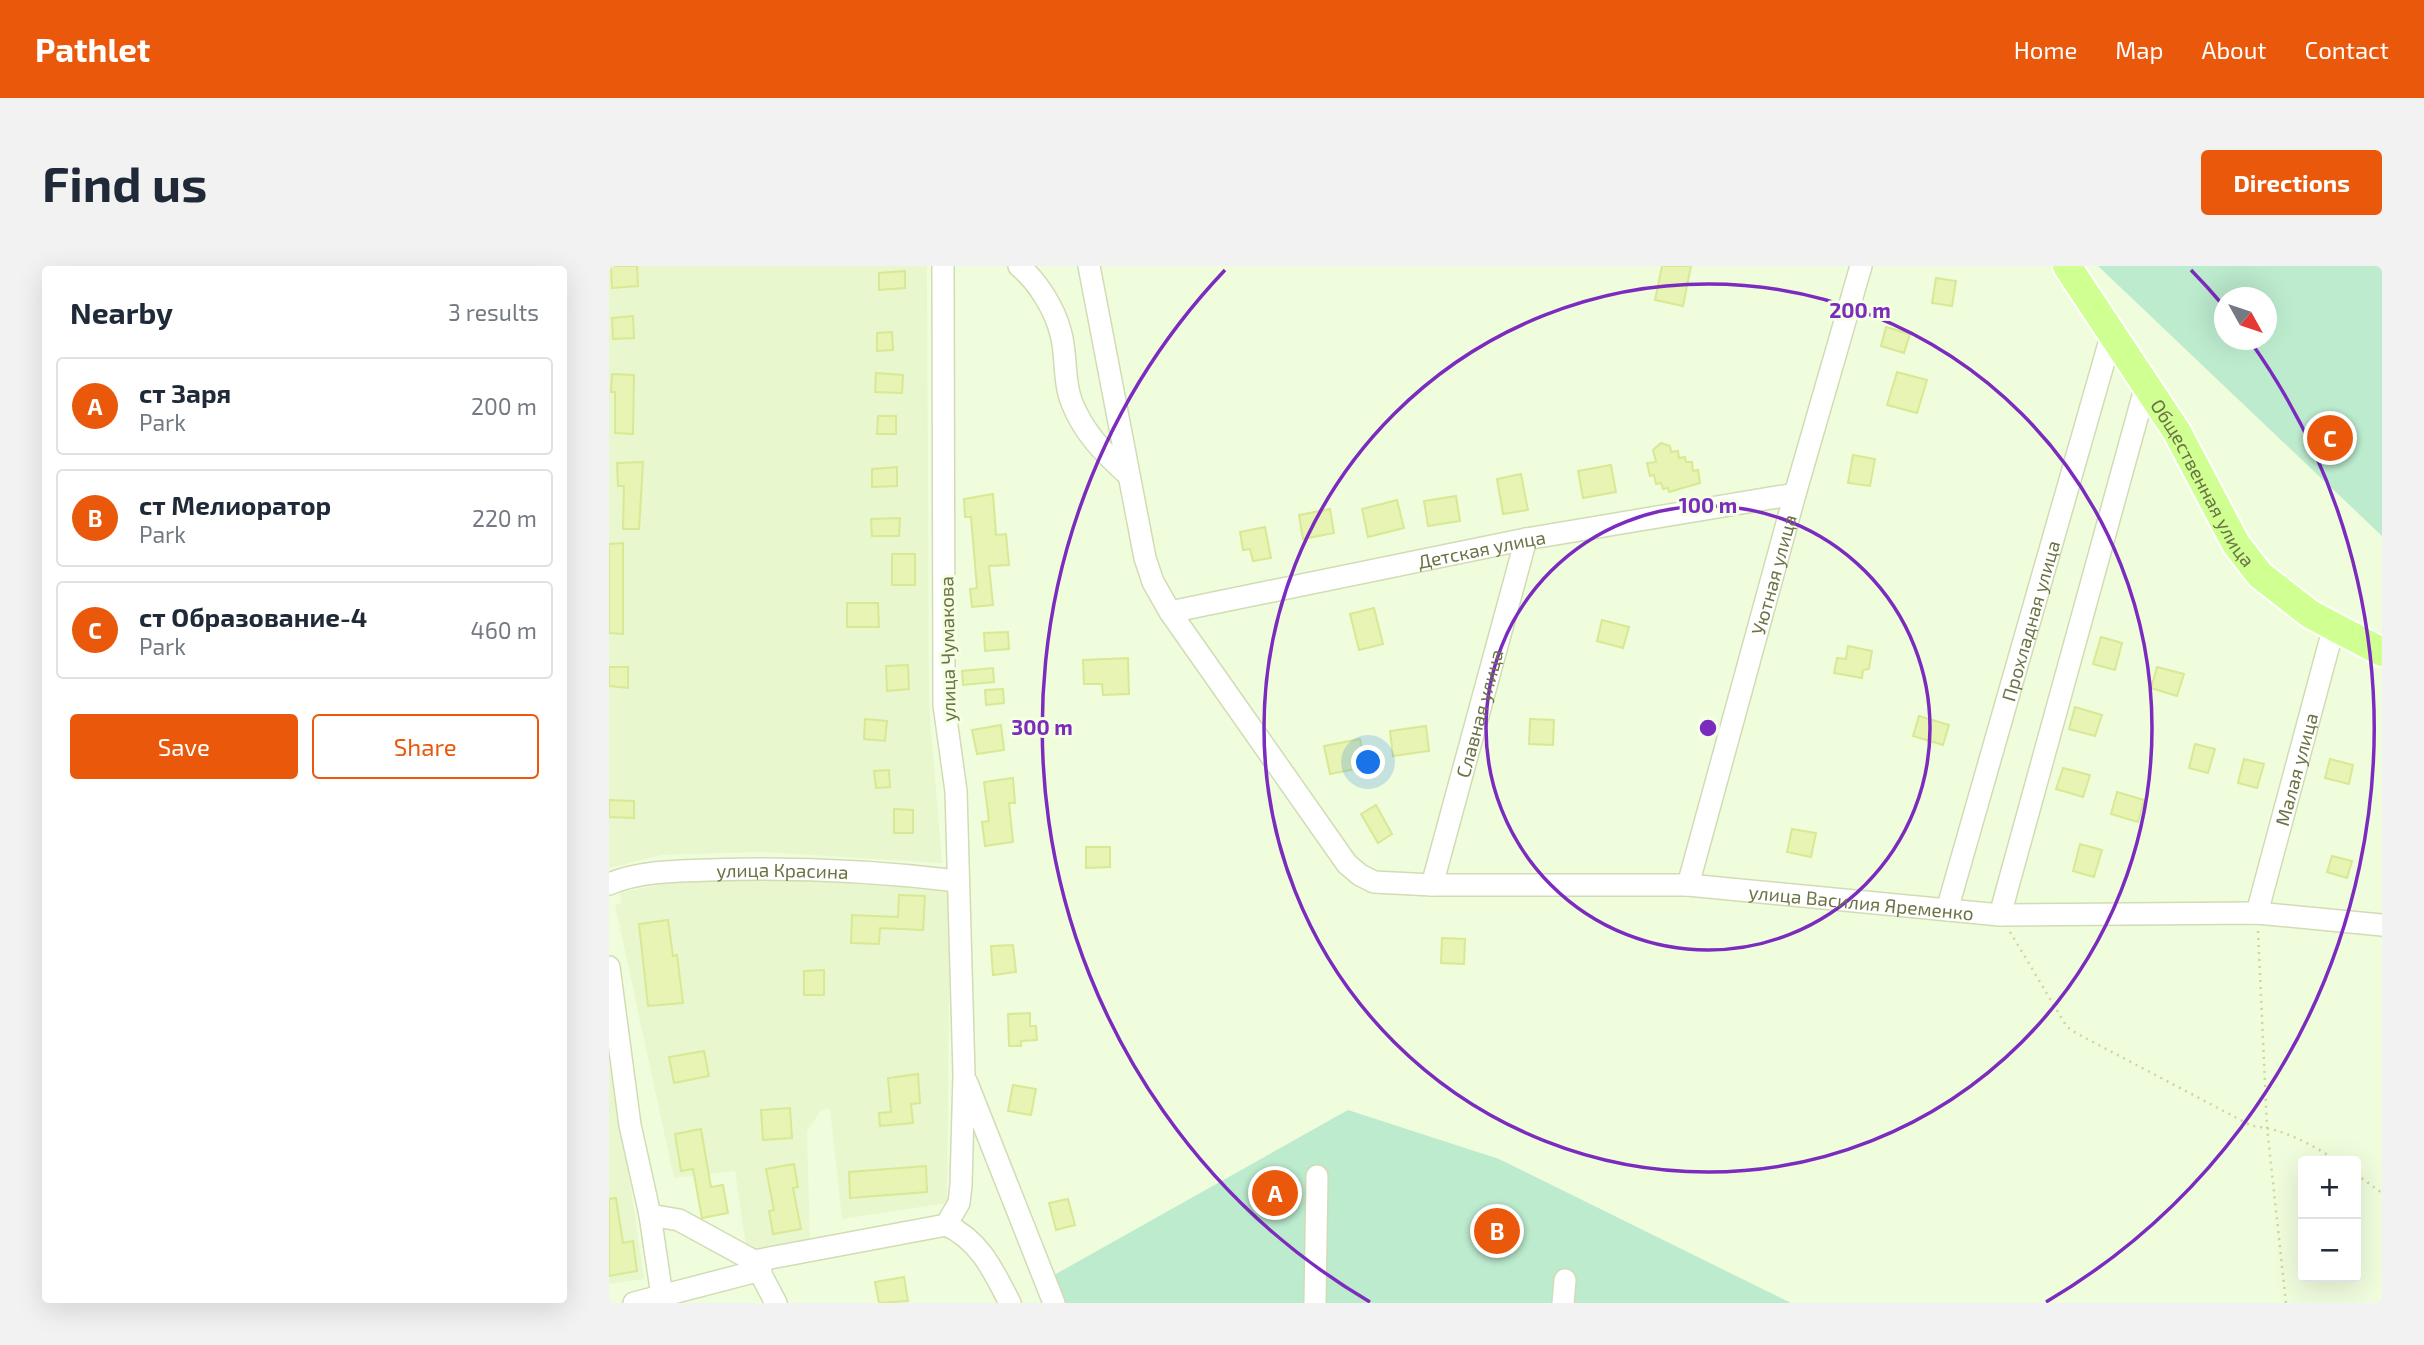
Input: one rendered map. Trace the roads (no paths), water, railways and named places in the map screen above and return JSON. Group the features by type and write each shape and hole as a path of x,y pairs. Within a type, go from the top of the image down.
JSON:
{"main road":[{"name":"Общественная улица","path":"2067,266 2177,432 2236,544 2260,575 2310,614 2382,652"}],"street":[{"name":"улица Чумакова","path":"943,266 944,705 956,791 964,1074 959,1203 947,1225"},
{"path":"1019,266 1037,283 1061,334 1071,400 1091,441 1127,474"},
{"path":"1089,266 1145,558 1153,582 1170,612"},
{"name":"Уютная улица","path":"1688,885 1795,494 1861,266"},
{"name":"Прохладная улица","path":"1947,910 2112,332"},
{"path":"2000,915 2146,385"},
{"name":"Детская улица","path":"1170,612 1526,538 1795,494"},
{"name":"Славная улица","path":"1432,885 1526,538"},
{"name":"улица Василия Яременко","path":"1170,612 1347,864 1360,876 1374,882 1432,885 1688,885 2000,915 2257,913 2382,925"},
{"name":"Малая улица","path":"2257,913 2334,626"},
{"name":"улица Красина","path":"609,884 664,871 761,868 888,873 958,881"},
{"path":"609,967 630,1125 650,1215 662,1300"},
{"path":"964,1074 1054,1303"},
{"path":"1315,1303 1317,1176"},
{"path":"650,1215 679,1220 757,1266 776,1303"},
{"path":"634,1303 662,1300 757,1266 947,1225 971,1241 990,1265 1010,1303"},
{"path":"1563,1303 1565,1280"}],"place":[{"name":"ст Образование-4","path":"2330,438"},
{"name":"ст Заря","path":"1275,1193"},
{"name":"ст Мелиоратор","path":"1497,1231"}]}
